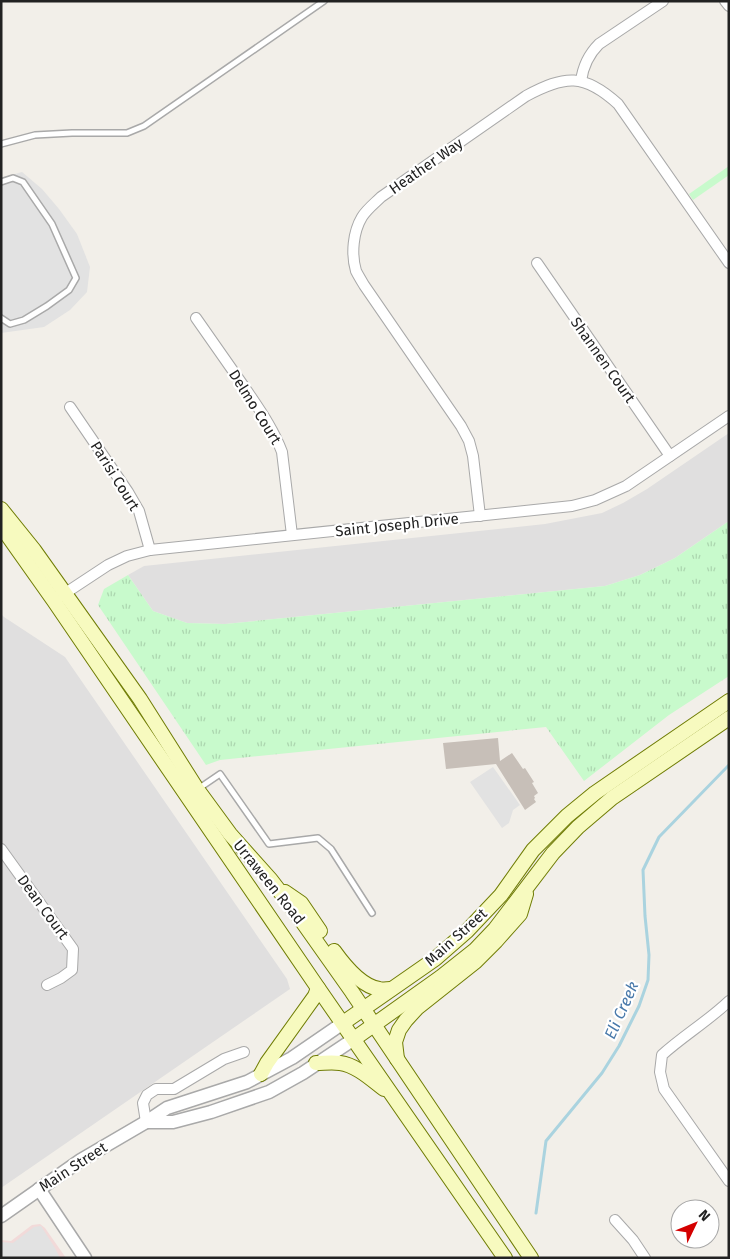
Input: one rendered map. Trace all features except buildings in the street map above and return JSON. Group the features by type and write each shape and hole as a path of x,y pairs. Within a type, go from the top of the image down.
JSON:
{"main road":[{"name":"Urraween Road","path":"1,509 34,550 59,597 318,988 505,1258"},
{"name":"Urraween Road","path":"1,526 140,699 197,789 230,834 271,880 299,918 363,1008 531,1258"},
{"name":"Main Street","path":"343,1023 435,959 467,931 501,895 533,850 566,816 595,793 729,701"},
{"name":"Main Street","path":"354,1038 441,977 475,950 495,929 553,853 578,827 612,798 729,718"},
{"path":"271,880 301,903 343,964 357,977 369,986 378,989 390,989"},
{"path":"397,1059 395,1042 399,1030 406,1020 417,1008 475,962 496,941 520,914 528,886"},
{"path":"261,1074 315,996 318,988"},
{"path":"316,1063 347,1064 374,1081 396,1099"}],"street":[{"path":"580,81 586,60 599,44 663,1"},
{"path":"726,1 729,6"},
{"name":"Heather Way","path":"480,516 474,456 469,441 461,426 357,272 354,244 362,217 371,206 526,96 556,82 580,81 593,85 618,104 729,263"},
{"name":"Shannen Court","path":"537,263 670,456"},
{"name":"Delmo Court","path":"196,318 273,430 278,441 282,452 292,535"},
{"name":"Parisi Court","path":"70,407 128,492 138,511 150,550"},
{"name":"Saint Joseph Drive","path":"59,597 108,565 127,556 150,550 572,506 594,500 626,486 729,416"},
{"name":"Dean Court","path":"1,849 73,949 72,970 47,986"},
{"path":"727,1175 664,1089 660,1072 662,1056 718,1012 729,1001"},
{"name":"Main Street","path":"1,1216 81,1160 167,1108 247,1082 292,1058 343,1023"},
{"name":"Main Street","path":"146,1122 174,1122 211,1112 268,1092 302,1073 354,1038"},
{"path":"146,1122 143,1104 147,1094 156,1088 174,1089 224,1059 244,1052"},
{"path":"39,1189 85,1258"},
{"path":"615,1220 646,1258"}],"lane":[{"path":"1,144 35,135 128,133 144,126 324,1"},
{"path":"1,182 13,178 23,182 52,224 76,278 69,290 24,320 10,324 1,318"},
{"path":"197,789 220,774 269,844 318,838 331,849 372,912"}],"shaded area":[{"path":"22,172 42,189 77,234 90,267 87,292 70,310 44,327 1,333 1,178"},
{"path":"729,433 729,521 675,558 640,575 605,586 225,624 187,623 153,611 128,575 144,566 545,524 602,513 647,489"},
{"path":"1,614 65,657 287,979 290,989 1,1188"},
{"path":"493,767 520,805 513,810 509,823 502,828 470,782"},
{"path":"40,1224 45,1228 66,1258 1,1258 1,1240 11,1241 32,1225"},
{"path":"41,1226 60,1258 4,1258 1,1254 1,1242 13,1243 34,1227"}],"green space":[{"path":"729,166 729,175 693,200 689,194"},
{"path":"729,521 729,676 669,715 584,781 546,727 220,760 206,765 98,605 104,589 128,575 153,611 187,623 225,624 605,586 640,575 675,558"}],"waterway":[{"name":"Eli Creek","path":"536,1213 546,1141 602,1073 619,1046 639,1006 648,980 649,955 643,870 659,837 729,765"}]}
